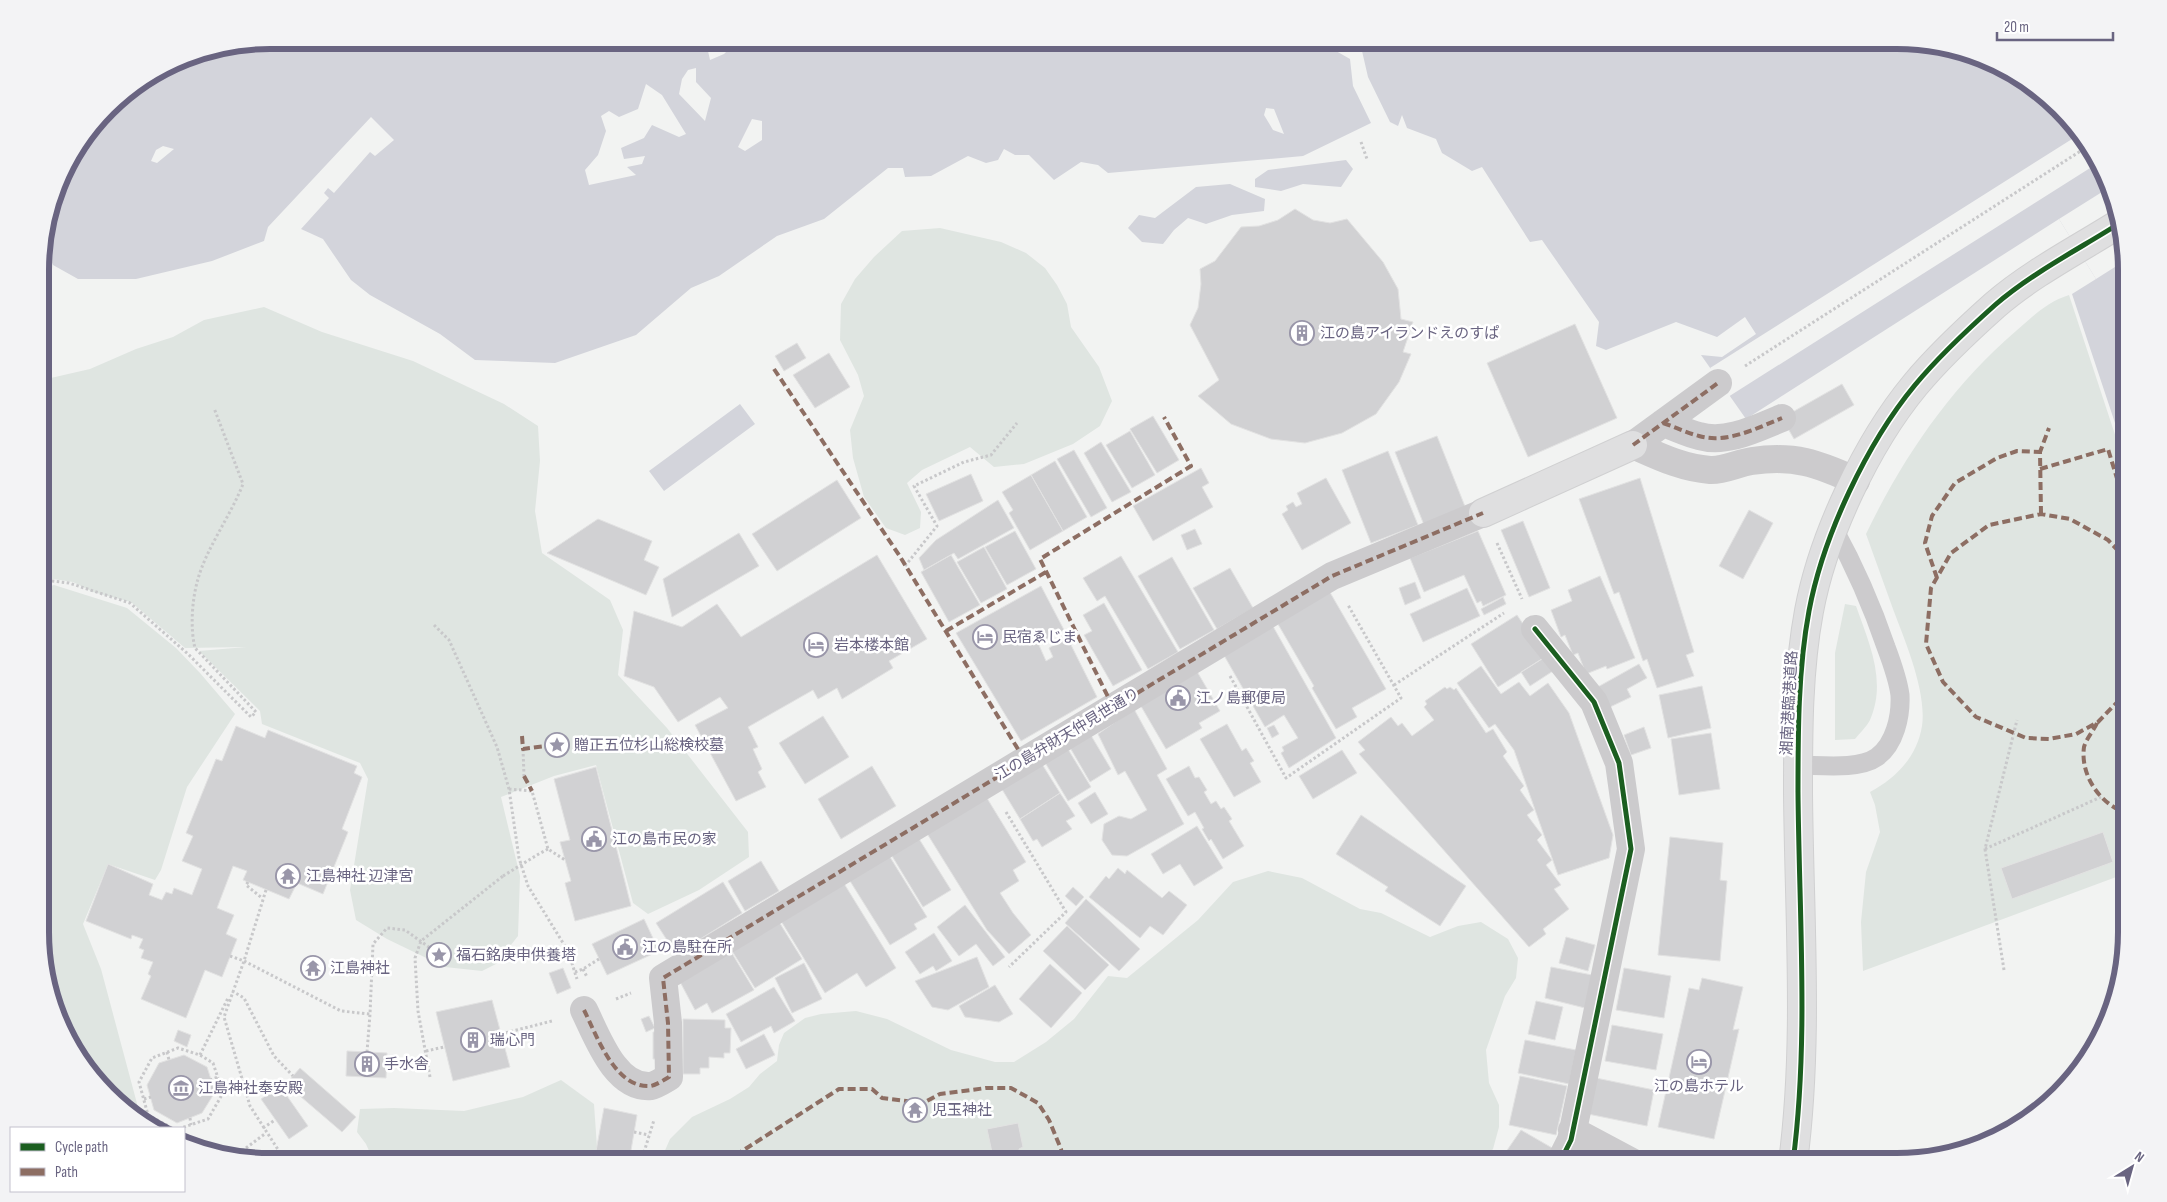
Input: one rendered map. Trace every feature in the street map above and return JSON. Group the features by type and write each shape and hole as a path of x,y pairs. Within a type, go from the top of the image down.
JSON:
{"street":[{"name":"湘南港臨港道路","path":"1794,1153 1800,1102 1803,1047 1798,766 1800,680 1809,609 1834,529 1856,481 1893,414 1916,384 1944,354 1997,304 2114,227"},
{"path":"1483,513 1633,445 1718,383"},
{"path":"1662,423 1700,437 1720,438 1742,433 1782,418"},
{"path":"1633,445 1686,467 1713,470 1750,461 1775,458 1801,460 1827,468 1856,481"},
{"name":"江の島弁財天仲見世通り","path":"596,1006 614,1068 630,1081 651,1086 669,1077 669,1033 662,978 987,781 1332,576 1483,513"},
{"path":"1535,629 1594,702 1619,763 1631,849 1571,1140 1564,1153"},
{"path":"1572,1130 1616,1153"}],"lane":[{"path":"1798,766 1847,765 1862,763 1876,758 1887,746 1894,734 1899,714 1900,695 1895,672 1879,626 1854,567 1834,529"}],"path":[{"path":"1361,142 1367,159"},
{"path":"1718,383 2083,150"},
{"path":"49,582 68,583 130,603 188,654 251,717 256,712 195,648 193,639 194,608 198,578 243,484 214,408"},
{"path":"905,566 937,526 914,486 964,462 991,454 1018,424"},
{"path":"1483,513 1535,629"},
{"path":"1213,647 1286,778 1401,698 1332,576"},
{"path":"1394,685 1523,601"},
{"path":"434,625 449,640 497,747 509,789 518,858 528,886 568,951 575,972 596,1006 632,993"},
{"path":"2004,970 1985,849 2017,720"},
{"path":"523,749 524,776"},
{"path":"987,781 1066,912 1009,967"},
{"path":"509,789 532,791 548,849 565,860"},
{"path":"1985,849 2101,797"},
{"path":"430,1077 418,1011 415,958 421,941 503,876 548,849"},
{"path":"248,882 246,885 262,898"},
{"path":"266,890 224,1017 250,1106 262,1128 280,1153"},
{"path":"368,1052 373,944 387,928 405,930 433,950"},
{"path":"230,956 244,961 341,1011 370,1014"},
{"path":"575,972 599,959"},
{"path":"200,1055 232,991"},
{"path":"232,991 244,998 274,1056 293,1076"},
{"path":"501,1034 556,1020"},
{"path":"426,1051 444,1047"},
{"path":"170,1127 148,1115 139,1082 152,1058 178,1048 200,1055 213,1064 223,1093 208,1119 184,1127"},
{"path":"167,1052 169,1060"},
{"path":"210,1080 218,1077"},
{"path":"144,1100 151,1097"},
{"path":"190,1118 191,1125"},
{"path":"262,1128 275,1120"},
{"path":"634,1132 649,1135 644,1153"},
{"path":"242,1151 266,1133"}],"shaded area":[{"path":"255,49 714,49 708,51 710,60 724,54 729,49 1336,49 1336,51 1350,59 1353,86 1371,123 1303,156 1108,173 1098,165 1081,162 1054,180 1029,155 1015,155 1004,149 998,160 986,163 968,156 931,176 905,177 903,168 888,168 824,219 777,236 719,276 691,288 636,335 555,363 475,360 440,334 370,295 351,280 323,239 301,229 329,198 324,193 328,188 334,193 370,152 375,156 394,140 371,117 268,227 264,241 212,261 136,279 78,279 53,265 49,255 60,199 78,159 94,135 113,113 135,94 159,78 185,66 212,56","holes":["696,68 696,82 711,98 705,121 679,94 682,79 688,70","646,84 662,95 686,134 679,137 652,125 644,138 621,148 624,159 645,156 642,164 627,167 636,175 589,185 585,170 598,155 606,131 601,116 609,111 619,117 638,109","1266,108 1274,109 1284,134 1273,130 1264,115","752,119 762,121 762,140 745,151 738,147","163,146 174,149 157,163 151,161 156,150"]},
{"path":"1360,49 1912,49 1955,56 2008,78 2032,94 2054,113 2073,135 2089,159 2107,199 2118,255 2118,432 2072,294 2096,279 2059,219 1746,419 1701,355 1722,357 1756,334 1745,317 1717,337 1676,322 1606,350 1596,346 1599,322 1542,240 1530,242 1482,167 1472,171 1442,153 1436,139 1407,128 1402,115 1398,126 1390,122 1368,77"},
{"path":"1346,160 1353,169 1341,187 1303,184 1281,191 1255,187 1255,179 1268,170"},
{"path":"1230,184 1265,199 1264,211 1232,215 1206,224 1188,218 1174,230 1163,244 1142,242 1128,228 1139,215 1155,218 1196,187"},
{"path":"940,228 1001,242 1026,253 1045,268 1067,304 1071,327 1099,367 1112,401 1100,426 1073,444 1024,464 994,467 970,447 922,470 907,483 921,512 920,528 905,535 886,528 864,497 853,458 850,430 864,396 858,375 840,340 841,304 855,279 874,257 902,231"},
{"path":"2069,295 2118,444 2118,876 1863,971 1861,922 1866,872 1880,832 1875,805 1870,792 1897,773 1910,757 1919,737 1923,713 1918,682 1909,651 1866,534 1896,478 1930,425 1950,400 1992,353 2028,320 2061,298"},
{"path":"264,307 322,332 413,361 504,404 538,426 540,461 535,511 542,553 610,600 623,630 618,675 667,728 748,832 749,857 699,890 648,914 633,903 596,765 554,776 501,797 520,876 518,936 496,964 482,971 445,967 387,939 356,920 350,890 368,779 360,763 262,724 260,711 199,651 246,647 185,648 131,602 93,592 73,582 49,580 49,378 90,369 136,349 173,337 204,320"},
{"path":"740,404 755,424 664,491 649,471"},
{"path":"54,585 127,608 176,648 235,714 187,787 161,870 155,880 108,864 83,924 101,969 139,1111 113,1089 94,1067 78,1043 60,1003 53,975 49,947 49,587"},
{"path":"1845,604 1856,606 1871,648 1877,691 1870,720 1855,739 1835,740 1835,653"},
{"path":"2118,751 2118,774 2116,769"},
{"path":"1268,871 1302,878 1360,909 1381,913 1430,937 1458,926 1481,922 1508,939 1518,958 1516,978 1505,996 1486,1050 1489,1083 1499,1105 1499,1127 1493,1149 1489,1153 664,1153 670,1139 692,1117 730,1099 749,1087 760,1074 777,1061 779,1045 784,1033 805,1018 821,1014 856,1011 887,1019 951,1050 995,1062 1014,1062 1046,1042 1074,1019 1108,976 1127,978 1198,920 1233,882"},
{"path":"561,1080 594,1104 597,1153 484,1153 482,1151 481,1153 370,1153 357,1132 360,1109 394,1108 464,1111 523,1097"}],"pier":[{"path":"2075,137 2089,159 2092,167 1728,397 1710,368"},
{"path":"2104,191 2114,227 2118,265 2096,279 2059,219"}],"building":[{"name":"江の島アイランドえのすぱ","path":"1295,209 1313,220 1330,223 1347,219 1383,262 1398,289 1401,319 1413,322 1403,352 1411,354 1399,382 1376,414 1342,433 1305,443 1271,439 1231,424 1198,396 1219,380 1190,325 1198,308 1201,284 1200,269 1215,261 1241,227 1259,226 1278,220"},
{"path":"1575,324 1617,418 1528,457 1487,363"},
{"path":"797,343 806,358 784,371 775,356"},
{"path":"829,353 850,387 815,408 793,375"},
{"path":"1842,384 1854,405 1794,439 1782,418"},
{"path":"1153,416 1179,460 1157,473 1130,429"},
{"path":"1130,431 1155,475 1132,488 1106,445"},
{"path":"1437,436 1466,509 1424,525 1395,452"},
{"path":"1101,442 1131,492 1112,502 1084,453"},
{"path":"1074,450 1107,508 1091,517 1057,459"},
{"path":"1388,451 1418,525 1371,543 1342,470"},
{"path":"1055,461 1087,517 1063,531 1031,475"},
{"path":"1201,468 1209,483 1202,487 1213,507 1153,541 1133,506"},
{"path":"971,474 983,501 939,521 926,494"},
{"path":"1031,475 1063,531 1030,550 1009,513 1013,510 1002,492"},
{"path":"1326,478 1351,523 1302,550 1282,514 1288,510 1286,506 1293,502 1296,507 1302,504 1297,493"},
{"path":"1640,478 1694,652 1686,655 1694,676 1657,688 1647,659 1643,661 1619,592 1614,594 1579,499"},
{"path":"837,480 861,518 777,571 752,534"},
{"path":"998,500 1014,528 958,559 954,553 924,570 919,558 936,540"},
{"path":"1749,510 1773,523 1743,579 1719,566"},
{"path":"598,519 652,541 644,560 659,567 646,595 547,553"},
{"path":"1523,521 1550,588 1529,597 1501,530"},
{"path":"1195,529 1202,544 1187,550 1181,535"},
{"path":"1015,531 1036,569 1007,585 985,547"},
{"path":"1478,531 1506,595 1483,606 1481,601 1477,603 1464,575 1424,592 1410,558"},
{"path":"739,533 759,566 672,617 663,579"},
{"path":"984,547 1007,589 981,603 957,562"},
{"path":"877,555 927,639 889,661 893,668 842,699 837,688 818,699 813,690 748,727 758,747 753,749 762,769 758,772 766,787 736,801 695,725 728,708 720,697 678,722 654,687 624,676 634,611 682,627 717,604 741,637"},
{"path":"951,555 980,605 949,622 921,572"},
{"path":"1121,556 1178,652 1148,669 1105,596 1097,601 1083,578"},
{"path":"1172,557 1214,630 1180,649 1138,576"},
{"path":"1230,568 1253,608 1217,629 1193,588"},
{"path":"1600,576 1635,658 1607,669 1606,666 1586,674 1578,653 1573,655 1565,635 1561,637 1551,610 1572,601 1568,590"},
{"path":"1415,582 1421,598 1405,605 1399,588"},
{"path":"1041,586 1064,630 1038,643 1046,661 1053,657 1049,648 1067,637 1097,697 1021,741 956,633"},
{"path":"1467,588 1480,616 1423,642 1410,614"},
{"path":"1328,589 1386,689 1352,708 1357,717 1336,729 1312,688 1314,686 1275,619"},
{"path":"1503,597 1506,604 1484,615 1481,609"},
{"path":"1104,603 1142,670 1113,686 1084,635 1092,631 1083,615"},
{"path":"1517,615 1545,657 1498,687 1471,644"},
{"path":"1270,621 1336,738 1289,768 1281,753 1284,751 1282,747 1298,738 1284,715 1265,727 1221,650"},
{"path":"1545,657 1553,671 1530,686 1521,672"},
{"path":"1639,664 1647,678 1627,689 1631,697 1610,707 1596,688"},
{"path":"1481,666 1501,694 1519,682 1530,696 1548,683 1569,713 1613,835 1609,858 1558,875 1514,750 1495,724 1489,728 1457,683"},
{"path":"1195,668 1220,711 1199,723 1202,728 1166,749 1138,701"},
{"path":"1702,686 1711,728 1668,738 1659,695"},
{"path":"1445,687 1447,689 1450,687 1454,690 1456,688 1486,733 1493,729 1507,752 1503,756 1524,786 1520,790 1534,810 1527,815 1542,835 1537,840 1552,860 1546,865 1561,885 1554,889 1569,909 1543,929 1546,934 1529,947 1359,754 1365,750 1358,742 1391,717 1398,726 1402,723 1412,736 1434,720 1424,707 1427,704 1425,701"},
{"path":"1134,709 1167,769 1157,775 1184,824 1127,856 1112,855 1102,840 1104,824 1119,816 1131,819 1147,810 1125,771 1118,775 1098,734"},
{"path":"823,716 849,757 805,784 779,743"},
{"path":"1227,724 1242,751 1246,748 1254,761 1250,763 1261,782 1234,797 1200,739"},
{"path":"1274,725 1279,734 1272,738 1267,728"},
{"name":"江島神社 辺津宮","path":"236,726 265,738 268,730 357,766 354,773 362,777 342,829 348,832 323,894 297,883 289,899 243,880 247,871 233,866 217,908 234,915 226,934 237,939 222,977 205,970 186,1018 141,999 151,976 148,974 153,962 141,958 144,950 139,948 143,939 132,935 131,939 86,921 108,864 153,884 149,895 162,900 166,892 172,894 174,888 192,895 202,869 182,861 193,836 186,833 216,759 222,761"},
{"path":"1086,727 1111,769 1090,782 1065,739"},
{"path":"1644,727 1651,748 1631,755 1624,735"},
{"path":"1711,733 1720,789 1679,795 1671,739"},
{"path":"1063,741 1091,787 1068,801 1040,754"},
{"path":"1342,750 1357,773 1313,799 1299,776"},
{"path":"1037,756 1060,793 1020,819 997,781"},
{"path":"872,766 896,806 841,839 818,799"},
{"path":"1189,766 1195,778 1199,777 1207,790 1204,792 1211,804 1216,801 1221,809 1224,807 1232,819 1229,821 1244,846 1223,859 1211,839 1209,841 1195,812 1188,816 1166,779"},
{"path":"596,767 631,906 575,921 565,883 571,881 560,842 570,840 554,779"},
{"path":"982,790 1026,862 1013,870 1019,881 1000,893 1031,935 1009,954 987,930 923,827"},
{"path":"1095,792 1108,814 1091,824 1078,803"},
{"path":"1060,793 1075,816 1066,821 1072,829 1042,847 1037,839 1033,841 1020,819"},
{"path":"1361,815 1466,886 1440,926 1385,891 1388,887 1336,854"},
{"path":"1197,826 1223,868 1194,886 1180,864 1163,874 1151,854"},
{"path":"2103,832 2113,862 2012,899 2001,868"},
{"path":"916,834 951,890 923,907 889,851"},
{"path":"1670,837 1723,843 1720,880 1727,881 1720,961 1658,955"},
{"path":"885,849 927,917 914,924 917,929 890,945 845,873"},
{"path":"761,861 779,891 745,911 728,881"},
{"path":"1118,868 1125,874 1127,870 1162,898 1169,891 1187,905 1163,935 1150,926 1140,938 1089,897 1106,876 1109,879"},
{"path":"840,877 896,968 866,987 857,973 825,993 778,916"},
{"path":"723,882 742,913 676,954 656,923"},
{"path":"1073,887 1084,897 1076,906 1065,896"},
{"path":"1086,899 1140,949 1119,971 1065,923"},
{"path":"965,905 1005,957 993,966 976,944 959,956 937,927"},
{"path":"776,917 802,959 755,988 729,946"},
{"name":"江の島駐在所","path":"644,919 659,951 607,975 592,944"},
{"path":"1067,926 1109,965 1085,990 1043,951"},
{"path":"934,933 952,961 936,971 933,966 920,974 905,952"},
{"path":"1566,937 1595,945 1588,971 1559,963"},
{"path":"730,950 754,990 712,1013 707,1003 695,1010 678,978"},
{"path":"977,957 989,987 948,1010 932,1007 915,981"},
{"path":"804,963 822,999 792,1013 775,978"},
{"path":"1050,964 1082,993 1051,1028 1019,999"},
{"path":"1551,967 1592,975 1585,1008 1545,998"},
{"path":"563,968 571,988 557,994 549,973"},
{"path":"1624,968 1671,976 1664,1018 1616,1010"},
{"path":"1702,978 1743,987 1733,1030 1739,1029 1714,1139 1658,1127 1689,988 1699,990"},
{"path":"995,985 1013,1014 999,1022 965,1017 959,1006"},
{"path":"774,987 795,1021 774,1033 771,1026 741,1042 726,1014"},
{"name":"瑞心門","path":"492,1000 510,1067 453,1081 436,1012"},
{"path":"1536,1001 1563,1007 1555,1040 1528,1034"},
{"path":"649,1016 655,1028 646,1032 641,1019"},
{"path":"683,1019 725,1020 725,1028 731,1028 730,1053 724,1053 724,1058 709,1057 709,1068 700,1068 700,1074 683,1074"},
{"path":"1612,1025 1663,1034 1656,1070 1605,1061"},
{"path":"178,1030 191,1035 187,1047 174,1041"},
{"path":"653,1032 660,1032 659,1059 653,1059"},
{"path":"764,1034 775,1055 746,1069 736,1049"},
{"path":"1525,1040 1576,1050 1569,1084 1518,1073"},
{"name":"手水舎","path":"347,1051 387,1053 386,1078 346,1076"},
{"name":"江島神社奉安殿","path":"184,1055 207,1067 215,1092 202,1113 177,1123 154,1110 147,1085 159,1063"},
{"path":"300,1068 356,1117 342,1132 286,1084"},
{"path":"1520,1076 1567,1086 1556,1135 1509,1125"},
{"path":"1596,1078 1654,1090 1647,1126 1588,1114"},
{"path":"280,1086 308,1126 289,1139 261,1099"},
{"path":"604,1108 637,1115 631,1153 596,1153"},
{"path":"1018,1123 1023,1147 1019,1149 1020,1153 992,1153 987,1129"},
{"path":"1521,1130 1554,1149 1552,1153 1505,1153"}],"marked path":[{"path":"774,369 899,555 1024,759"},
{"path":"1633,445 1718,383"},
{"path":"1113,707 1040,559 1191,466 1164,417"},
{"path":"1663,423 1699,436 1720,438 1742,434 1782,418"},
{"path":"2041,514 2040,452 2049,428"},
{"path":"2040,469 2108,449 2118,482"},
{"path":"1937,578 1925,543 1932,516 1955,483 1997,458 2017,451 2040,452"},
{"path":"584,1010 601,1046 617,1070 627,1079 638,1085 651,1086 660,1082 669,1077 668,1023 663,978 1332,576 1483,513"},
{"path":"2118,551 2108,540 2070,519 2041,514 1989,525 1951,553 1931,588 1926,644 1943,682 1976,717 2026,738 2049,739 2076,734 2098,722 2118,701"},
{"path":"946,631 1046,572"},
{"path":"2097,723 2084,747 2085,768 2094,788 2100,796 2118,809"},
{"path":"522,736 523,749 546,746"},
{"path":"524,776 532,791"},
{"path":"739,1153 839,1089 872,1089 882,1098 923,1103 940,1094 986,1088 1011,1088 1038,1103 1049,1120 1062,1153"}],"cycle path":[{"path":"1794,1153 1801,1070 1802,1024 1798,792 1799,701 1805,633 1816,582 1825,552 1836,522 1864,462 1897,408 1924,374 2009,293 2114,227"},
{"path":"1535,629 1594,702 1619,763 1631,849 1571,1140 1564,1153"}],"place":[{"name":"江の島アイランドえのすぱ","path":"1302,333"},
{"name":"民宿ゑじま","path":"985,637"},
{"name":"岩本楼本館","path":"816,645"},
{"name":"江ノ島郵便局","path":"1178,698"},
{"name":"贈正五位杉山総検校墓","path":"557,745"},
{"name":"江の島市民の家","path":"594,839"},
{"name":"江島神社 辺津宮","path":"288,876"},
{"name":"江の島駐在所","path":"625,947"},
{"name":"福石銘庚申供養塔","path":"439,955"},
{"name":"江島神社","path":"313,968"},
{"name":"瑞心門","path":"473,1040"},
{"name":"江の島ホテル","path":"1699,1062"},
{"name":"手水舎","path":"367,1064"},
{"name":"江島神社奉安殿","path":"181,1088"},
{"name":"児玉神社","path":"915,1110"}]}
